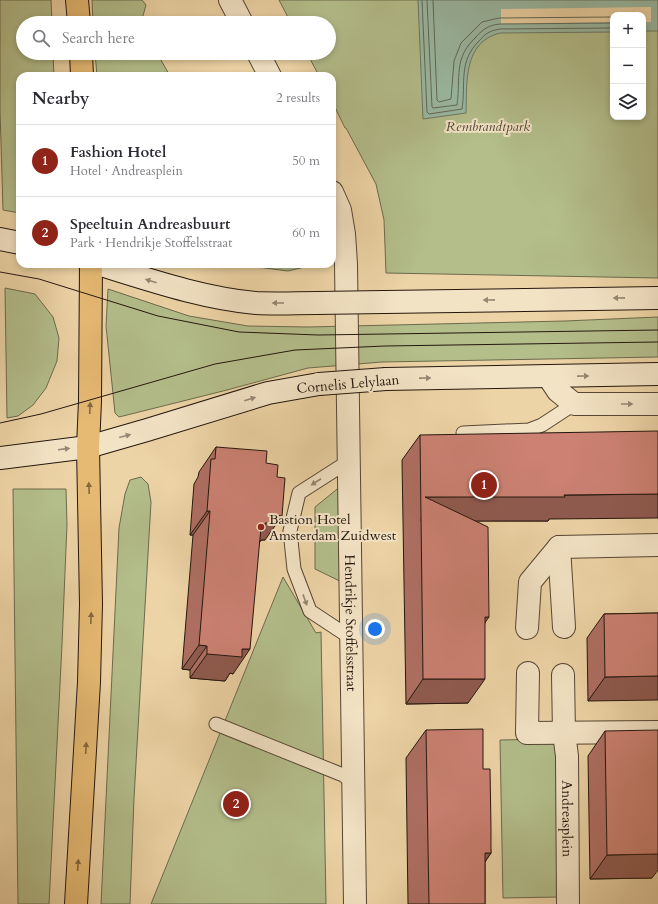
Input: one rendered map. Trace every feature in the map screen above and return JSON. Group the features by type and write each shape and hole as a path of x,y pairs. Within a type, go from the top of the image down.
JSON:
{"highway":[{"path":"77,0 78,16"},
{"path":"81,60 82,72"},
{"path":"76,904 84,787 90,658 91,604 88,447 90,400 91,268"}],"street":[{"path":"230,0 238,16"},
{"path":"262,60 268,72"},
{"name":"Hendrikje Stoffelsstraat","path":"336,201 340,210 344,234 346,264 355,904"},
{"path":"0,239 16,242"},
{"path":"111,268 158,283 211,296 256,302 317,303 658,298"},
{"name":"Cornelis Lelylaan","path":"0,458 88,447 268,393 319,384 386,378 658,374"},
{"path":"548,376 558,391 574,404 658,404"},
{"path":"527,628 530,582 559,547 658,545"},
{"path":"559,547 564,627"},
{"path":"528,672 527,733 658,732"},
{"name":"Andreasplein","path":"562,675 564,733 567,756 568,904"}],"lane":[{"path":"463,433 530,430 542,425 574,404"},
{"path":"349,461 299,493 290,531 294,569 310,612 351,638"},
{"path":"216,724 343,775 354,783"}],"green space":[{"path":"0,0 51,0 52,16 16,16 16,60 53,60 54,72 16,72 16,212 3,210 0,110"},
{"path":"92,0 142,0 146,5 143,16 93,16"},
{"name":"Rembrandtpark","path":"279,0 658,0 658,278 386,273 384,220 376,184 336,109 336,72 317,72 311,60 336,60 336,16 287,16"},
{"path":"96,60 161,60 168,72 97,72"},
{"path":"264,268 300,268 288,271"},
{"path":"5,288 35,294 53,317 59,338 57,361 46,388 33,405 18,416 7,418"},
{"path":"108,289 189,316 248,326 308,327 565,321 658,317 658,357 382,362 308,368 119,417 115,413 106,326"},
{"path":"141,477 148,484 151,502 134,798 130,904 101,904 119,528 125,494 130,480"},
{"path":"352,477 352,587 315,569 315,507"},
{"path":"13,489 66,489 67,524 49,904 18,904"},
{"path":"283,577 316,633 321,632 326,904 151,904"},
{"path":"556,739 559,897 503,898 500,740"}],"water":[{"path":"418,0 658,0 658,31 646,31 646,12 610,12 610,32 500,33 488,38 479,45 473,54 467,77 466,113 423,119"}],"pier":[{"path":"651,7 651,22 646,22 646,12 610,12 610,22 501,24 501,9"}],"building":[{"path":"658,431 658,494 564,495 565,497 425,497 488,527 489,617 485,617 485,679 423,679 420,435"},
{"path":"216,447 267,451 266,463 278,465 277,477 285,478 282,516 274,515 273,523 265,523 265,527 261,527 250,649 242,649 242,657 207,654 207,646 199,645 210,511 207,511 211,459 215,459"},
{"path":"658,613 658,676 605,677 604,614"},
{"path":"483,729 483,769 490,769 491,829 491,853 485,853 485,904 429,904 426,730"},
{"path":"658,730 658,854 607,855 605,731"}],"tram line":[{"path":"0,272 39,279 158,316 239,332 318,335 658,330"},
{"path":"0,423 41,414 215,364 295,350 385,346 658,342"}],"place":[{"name":"Fashion Hotel","path":"484,485"},
{"name":"Bastion Hotel Amsterdam Zuidwest","path":"261,527"},
{"name":"Speeltuin Andreasbuurt","path":"236,804"}]}
